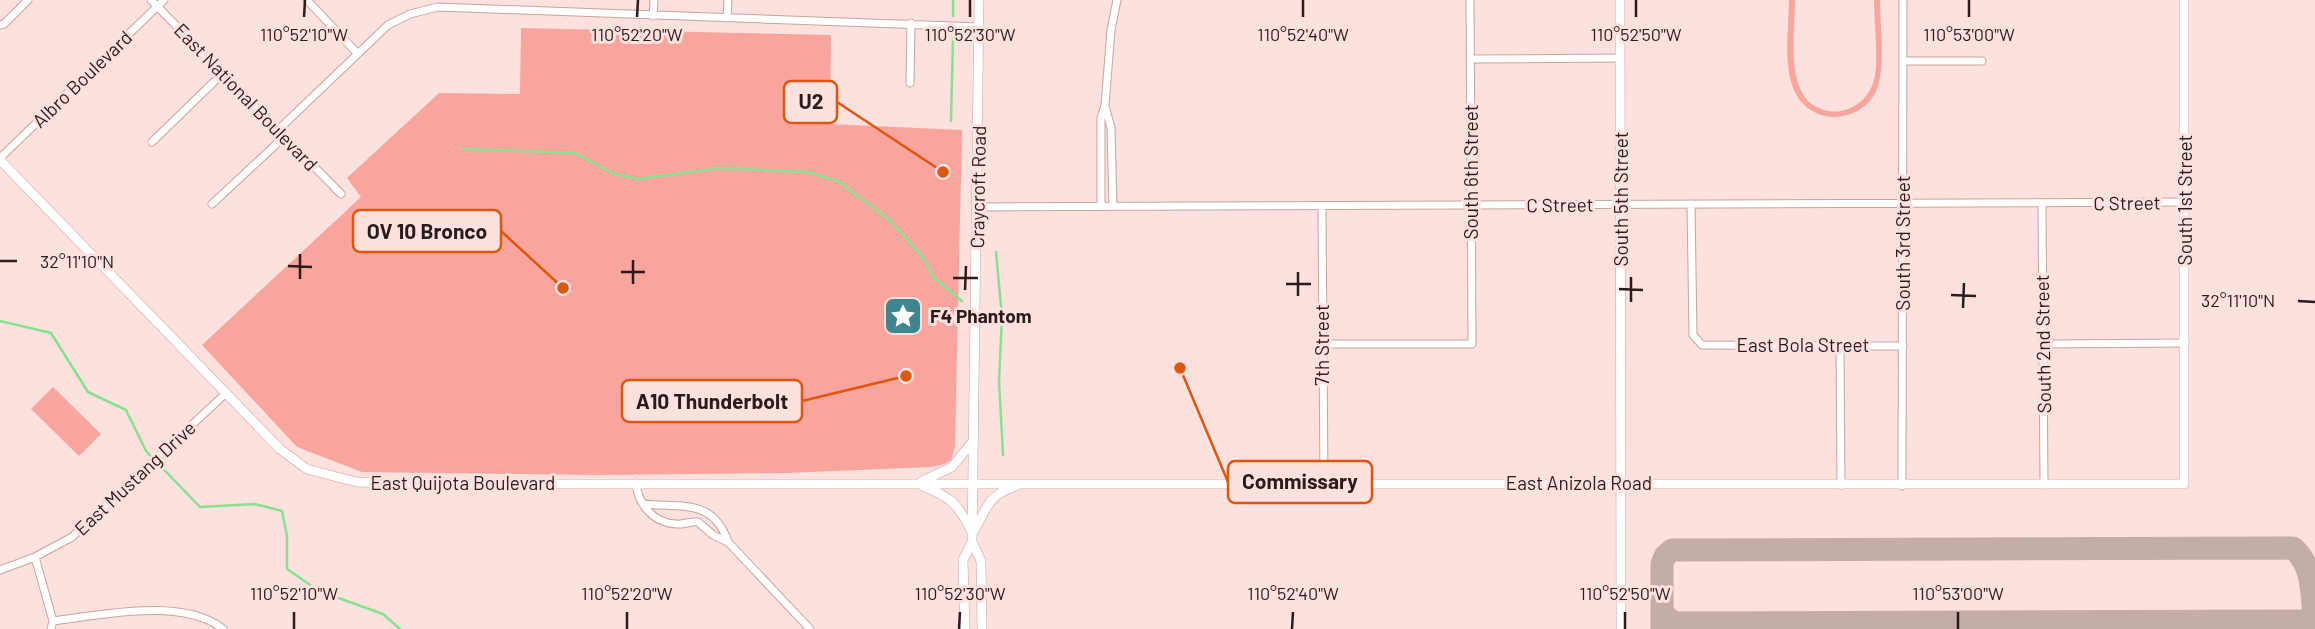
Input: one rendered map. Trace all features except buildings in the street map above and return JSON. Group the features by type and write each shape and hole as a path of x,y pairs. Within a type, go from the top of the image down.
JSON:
{"street":[{"path":"0,25 29,0"},
{"name":"Albro Boulevard","path":"0,159 154,3 164,0"},
{"path":"307,0 358,53"},
{"path":"536,12 537,0"},
{"path":"653,16 654,0"},
{"path":"727,18 728,0"},
{"name":"Craycroft Road","path":"972,538 979,0"},
{"path":"1101,206 1101,118 1105,105 1116,0"},
{"name":"South 6th Street","path":"1322,344 1472,344 1470,0"},
{"name":"South 5th Street","path":"1620,0 1621,629"},
{"name":"South 3rd Street","path":"1902,0 1902,485"},
{"name":"South 1st Street","path":"2184,484 2185,0"},
{"name":"East National Boulevard","path":"154,3 341,194"},
{"path":"278,130 388,24 402,16 438,7 979,27"},
{"path":"909,83 911,23"},
{"path":"1471,59 1620,58"},
{"path":"1903,61 1982,61"},
{"path":"152,142 222,74"},
{"path":"1105,105 1111,128 1112,206"},
{"path":"212,204 284,137"},
{"name":"East Quijota Boulevard","path":"0,159 225,394 280,449 307,469 357,482 420,484 973,483"},
{"name":"C Street","path":"978,207 2185,202"},
{"name":"South 2nd Street","path":"2042,203 2044,485"},
{"name":"East Bola Street","path":"1691,204 1693,335 1702,345 1903,346"},
{"name":"7th Street","path":"1322,207 1324,483"},
{"path":"2043,344 2185,343"},
{"path":"1840,345 1841,485"},
{"name":"East Mustang Drive","path":"0,570 35,557 72,537 225,394"},
{"path":"917,483 952,467 974,440"},
{"path":"636,483 637,494 646,510 666,523 698,522 713,535 728,542 810,629"},
{"path":"917,483 946,495 958,508 972,538 981,561 982,629"},
{"name":"East Anizola Road","path":"973,483 2184,484"},
{"path":"965,629 963,560 972,538 993,498 1000,491 1025,483"},
{"path":"643,503 690,506 703,510 723,527 728,542"},
{"path":"35,557 52,625 96,616 176,611 214,622 223,629"}],"shaded area":[{"path":"1789,0 1795,0 1794,63 1802,93 1811,103 1834,112 1859,103 1872,85 1876,62 1874,0 1880,0 1880,77 1873,97 1860,109 1839,117 1823,115 1804,104 1795,93 1788,63"},
{"path":"521,28 831,35 830,124 962,130 955,446 951,460 931,467 787,473 596,475 362,472 297,447 202,345 361,197 347,178 439,93 520,94"},
{"path":"53,387 101,434 79,456 31,409"}],"waterway":[{"path":"953,0 953,16"},
{"path":"951,121 953,38"},
{"path":"463,149 575,153 612,173 637,179 719,168 807,172 838,181 890,220 925,260 934,278 962,301"},
{"path":"996,252 1002,317 999,381 1003,455"},
{"path":"0,321 51,333 88,392 126,410 146,451 200,507 255,504 282,511 287,536 287,569 319,591 383,614 400,629"}],"taxiway":[{"path":"1662,629 1662,564 1665,556 1672,550 2293,548 2309,573 2315,627"},
{"path":"1662,610 1667,618 1675,623 2304,621 2315,626"}],"place":[{"name":"U2","path":"943,172"},
{"name":"OV 10 Bronco","path":"563,288"},
{"name":"F4 Phantom","path":"903,316"},
{"name":"Commissary","path":"1180,368"},
{"name":"A10 Thunderbolt","path":"906,376"}]}
